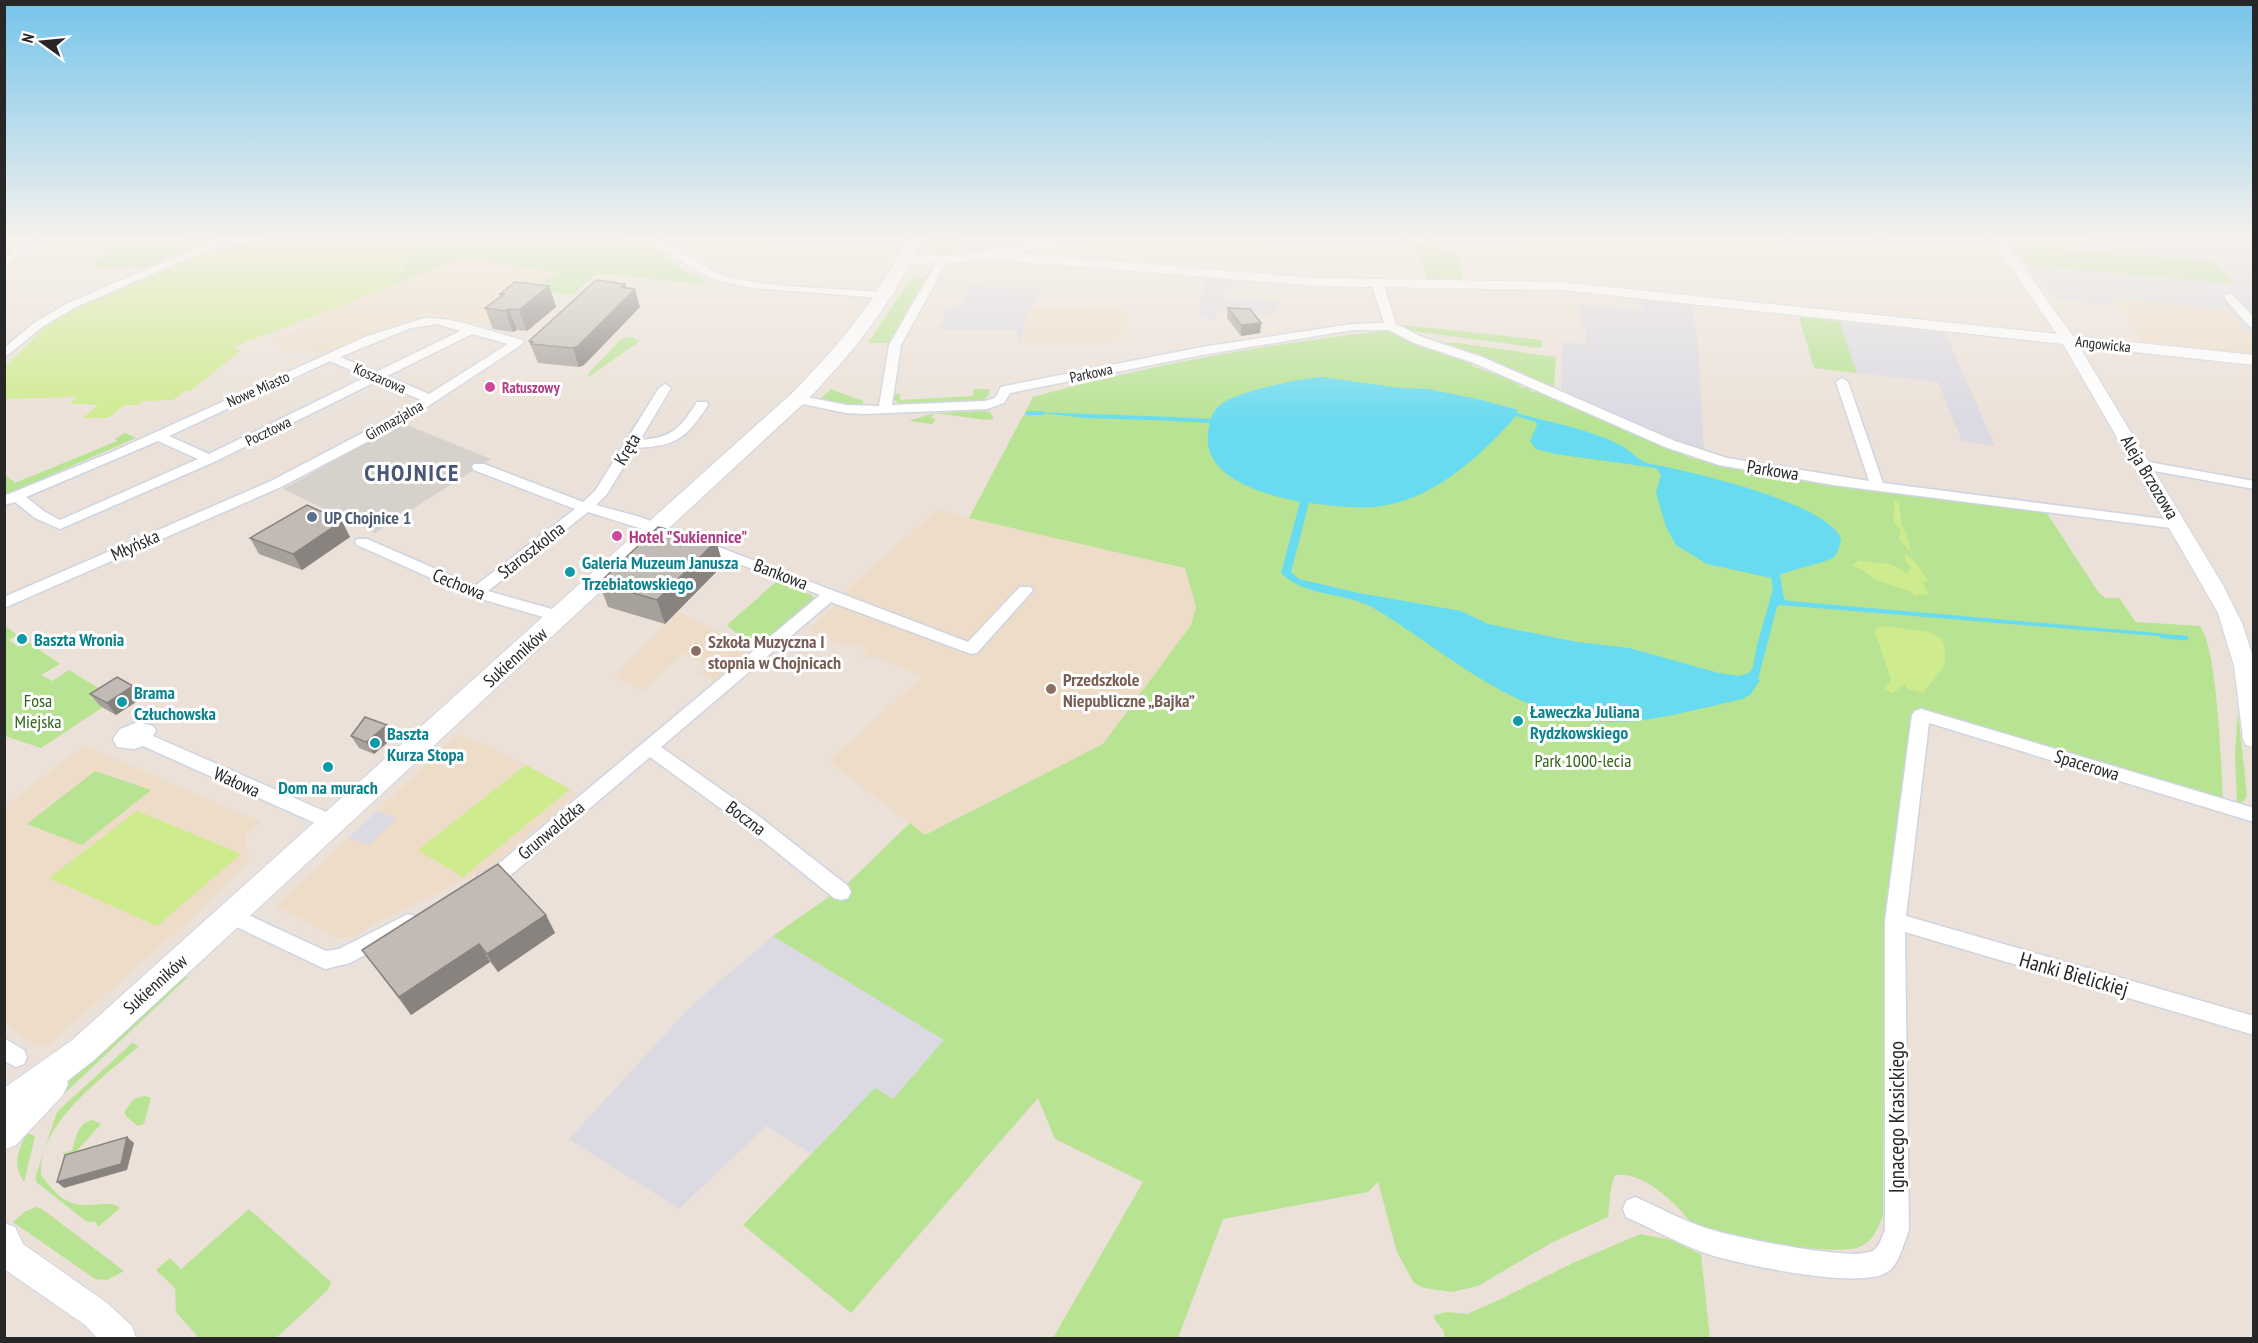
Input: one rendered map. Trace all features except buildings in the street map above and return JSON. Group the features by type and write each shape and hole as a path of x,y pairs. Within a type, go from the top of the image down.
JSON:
{"main road":[{"name":"Sukienników","path":"4,1134 81,1051 797,399 843,351 881,299"},
{"name":"Sukienników","path":"4,1107 81,1051"}],"street":[{"path":"4,355 32,330 61,310 87,299"},
{"path":"885,410 895,345 921,299"},
{"path":"1382,299 1391,326"},
{"name":"Angowicka","path":"1679,299 2253,360"},
{"name":"Aleja Brzozowa","path":"2039,299 2069,341 2179,525 2232,623 2248,682 2253,739"},
{"path":"2230,299 2253,325"},
{"name":"Nowe Miasto","path":"10,498 330,357 424,321 437,321 473,329 518,343"},
{"name":"Parkowa","path":"797,399 846,409 885,410 991,405 1000,400 1005,390 1243,344 1352,327 1391,326 1418,340 1478,360 1697,454 1724,462 1789,471 1833,481 2179,525"},
{"name":"Pocztowa","path":"10,498 60,525 209,459 473,329"},
{"name":"Gimnazjalna","path":"264,487 276,484 396,421 518,343"},
{"name":"Koszarowa","path":"330,357 430,399"},
{"path":"1842,382 1877,485"},
{"name":"Kręta","path":"586,507 600,494 665,388"},
{"path":"630,444 672,439 686,430 702,405"},
{"path":"156,435 209,459"},
{"path":"2143,465 2253,485"},
{"name":"Bankowa","path":"479,467 586,507 657,528 971,649 1025,590"},
{"name":"Młyńska","path":"4,603 264,487"},
{"name":"Staroszkolna","path":"476,593 586,507"},
{"name":"Cechowa","path":"362,542 476,593 560,616"},
{"name":"Grunwaldzka","path":"472,888 504,870 831,594"},
{"name":"Spacerowa","path":"1920,715 2253,815"},
{"name":"Ignacego Krasickiego","path":"1635,1209 1713,1243 1794,1260 1857,1267 1880,1262 1888,1252 1897,1230 1895,921 1920,715"},
{"name":"Wałowa","path":"143,739 333,823"},
{"name":"Boczna","path":"649,747 749,819 841,892"},
{"path":"231,915 325,960 343,957 423,915"},
{"name":"Hanki Bielickiej","path":"1895,921 2253,1026"},
{"path":"7,1249 96,1314 120,1338"}],"shaded area":[{"path":"356,299 529,299 496,327 427,313 328,353 284,350 270,340 320,322 313,316"},
{"path":"965,299 1036,299 1033,307 1029,307 1021,344 1018,345 1017,330 938,330 943,321 945,309 958,308"},
{"path":"1201,299 1280,302 1274,315 1219,311 1215,321 1198,316"},
{"path":"2055,299 2253,299 2253,335 2244,329 2228,310 2115,300 2119,306"},
{"path":"2115,299 2228,310 2244,329 2253,335 2253,354 2143,342"},
{"path":"1642,300 1692,305 1698,346 1704,451 1561,391 1563,342 1587,345 1586,327 1581,326 1579,304 1642,311"},
{"path":"1029,307 1126,310 1125,338 1101,342 1021,344"},
{"path":"1843,322 1945,333 1995,446 1962,441 1938,382 1857,373 1839,324"},
{"path":"402,423 491,459 375,533 283,489"},
{"name":"Przedszkole Niepubliczne „Bajka”","path":"937,510 1185,568 1196,607 1191,625 1103,744 924,835 829,761 923,676 871,656 868,658 862,656 868,648 838,643 809,629 844,597 841,595"},
{"name":"Szkoła Muzyczna I stopnia w Chojnicach","path":"679,612 753,650 714,681 699,673 708,665 683,653 644,691 615,676"},
{"path":"458,734 487,744 578,793 493,866 375,924 352,938 336,938 276,906 348,838 369,845 397,818 377,811"},
{"path":"84,745 261,822 245,835 249,862 189,920 51,1043 37,1046 5,1023 5,806"},
{"path":"377,811 398,818 369,845 348,838"},
{"path":"773,936 945,1040 893,1100 875,1089 812,1154 766,1126 679,1209 569,1139 692,1005"}],"green space":[{"path":"96,299 359,299 233,347 238,350 243,349 190,391 185,391 173,400 143,401 138,405 124,405 108,418 83,418 98,405 70,404 77,397 5,399 5,367 45,327 68,311"},
{"path":"897,299 916,299 889,343 868,343"},
{"path":"1799,317 1843,322 1840,324 1857,373 1814,368"},
{"path":"1403,325 1541,340 1542,346 1538,348 1413,331"},
{"name":"Park 1000-lecia","path":"1378,329 1385,329 1470,359 1472,366 1514,381 1522,388 1528,387 1531,392 1538,392 1537,387 1574,408 1691,458 1746,471 2046,512 2099,593 2106,598 2119,598 2136,622 2200,626 2206,639 2215,683 2223,802 1920,710 1911,718 1885,916 1883,1216 1872,1238 1859,1247 1829,1250 1783,1246 1718,1235 1694,1225 1652,1186 1634,1177 1615,1175 1611,1187 1608,1217 1553,1242 1478,1286 1452,1292 1424,1288 1414,1283 1397,1252 1378,1182 1368,1192 1223,1219 1178,1338 1053,1338 1143,1182 1055,1139 1038,1098 851,1313 743,1225 875,1088 893,1099 944,1040 773,936 847,884 910,823 925,835 1103,744 1191,625 1196,607 1185,568 969,518 1033,397 1203,358 1289,343 1375,332"},
{"path":"632,337 640,341 590,376 587,375 621,339"},
{"path":"1446,343 1556,357 1554,386 1550,389 1444,346"},
{"path":"831,389 863,401 862,406 820,399"},
{"path":"974,389 990,389 990,392 985,399 976,402 907,405 900,404 893,399 894,394 900,394 900,400 973,396"},
{"path":"986,411 990,412 994,419 986,420 934,413"},
{"path":"934,413 931,418 936,419 932,424 909,421"},
{"path":"125,433 136,438 7,494 5,491 5,475 15,483 117,441 115,439"},
{"path":"1894,501 1899,501 1901,522 1909,541 1910,552 1899,538 1901,530 1894,520"},
{"path":"1905,554 1915,562 1928,580 1923,583 1929,594 1914,595 1912,592 1876,580 1861,569 1852,566 1858,560 1884,563 1907,574 1911,567 1905,560"},
{"path":"777,581 813,596 813,599 763,642 744,637 727,625"},
{"name":"Fosa Miejska","path":"4,625 17,635 8,640 19,647 28,642 60,664 41,675 52,681 69,670 111,696 100,705 103,707 41,748 5,736"},
{"path":"1885,626 1929,632 1942,639 1945,663 1923,693 1906,688 1905,683 1893,693 1885,689 1891,680 1875,629"},
{"path":"2238,712 2247,795 2243,802 2237,802 2235,753"},
{"path":"526,765 570,789 463,877 418,850"},
{"path":"95,771 151,790 82,845 27,824"},
{"path":"137,811 241,854 157,926 49,878"},
{"path":"184,976 188,977 48,1109 42,1106"},
{"path":"132,1043 139,1046 76,1102 50,1137 43,1155 41,1175 62,1198 74,1204 108,1204 119,1207 98,1227 96,1222 86,1221 36,1182 36,1175 57,1112"},
{"path":"145,1096 151,1098 144,1124 138,1126 124,1112 134,1099"},
{"path":"92,1120 101,1124 73,1155 65,1159 63,1153 72,1151 80,1128"},
{"path":"27,1133 35,1136 24,1182 17,1164 21,1145"},
{"path":"36,1207 42,1209 124,1271 107,1280 95,1279 13,1222 24,1212"},
{"path":"249,1209 331,1282 328,1290 276,1338 199,1338 176,1312 175,1288 156,1270 170,1258 181,1269"},
{"path":"1640,1234 1671,1240 1701,1254 1710,1338 1445,1338 1443,1330 1434,1319 1435,1315 1447,1312 1467,1314"}],"water":[{"path":"1322,377 1400,388 1428,389 1482,400 1518,410 1517,413 1595,434 1624,447 1646,463 1721,480 1810,512 1830,525 1841,539 1840,544 1837,553 1831,559 1780,575 1784,599 1789,601 2159,633 2169,637 1780,605 1777,607 1758,679 1760,680 1751,694 1743,699 1661,717 1612,722 1578,718 1546,710 1516,698 1487,682 1377,610 1353,600 1302,587 1281,573 1300,502 1255,489 1226,473 1216,463 1209,450 1209,426 1214,411 1228,400 1268,386","holes":["1516,416 1536,422 1537,425 1530,441 1536,449 1555,454 1656,468 1661,475 1656,493 1666,527 1676,545 1707,564 1771,578 1773,589 1753,667 1749,673 1739,676 1719,673 1629,648 1577,642 1488,624 1461,611 1359,593 1299,579 1291,572 1309,503 1374,507 1415,496 1453,475 1487,447"]},
{"path":"1035,412 1174,417 1178,421 1084,418"}],"waterway":[{"path":"1028,413 1042,413"},
{"path":"1171,419 1210,421"},
{"path":"2162,636 2186,638"}],"place":[{"name":"Ratuszowy","path":"490,387"},
{"name":"UP Chojnice 1","path":"312,517"},
{"name":"Hotel \"Sukiennice\"","path":"617,536"},
{"name":"Galeria Muzeum Janusza Trzebiatowskiego","path":"570,572"},
{"name":"Baszta Wronia","path":"22,639"},
{"name":"Szkoła Muzyczna I stopnia w Chojnicach","path":"696,651"},
{"name":"Przedszkole Niepubliczne „Bajka”","path":"1051,689"},
{"name":"Brama Człuchowska","path":"122,702"},
{"name":"Ławeczka Juliana Rydzkowskiego","path":"1518,721"},
{"name":"Baszta Kurza Stopa","path":"375,743"},
{"name":"Dom na murach","path":"328,767"}],"district":[{"name":"CHOJNICE","path":"412,472"}]}
